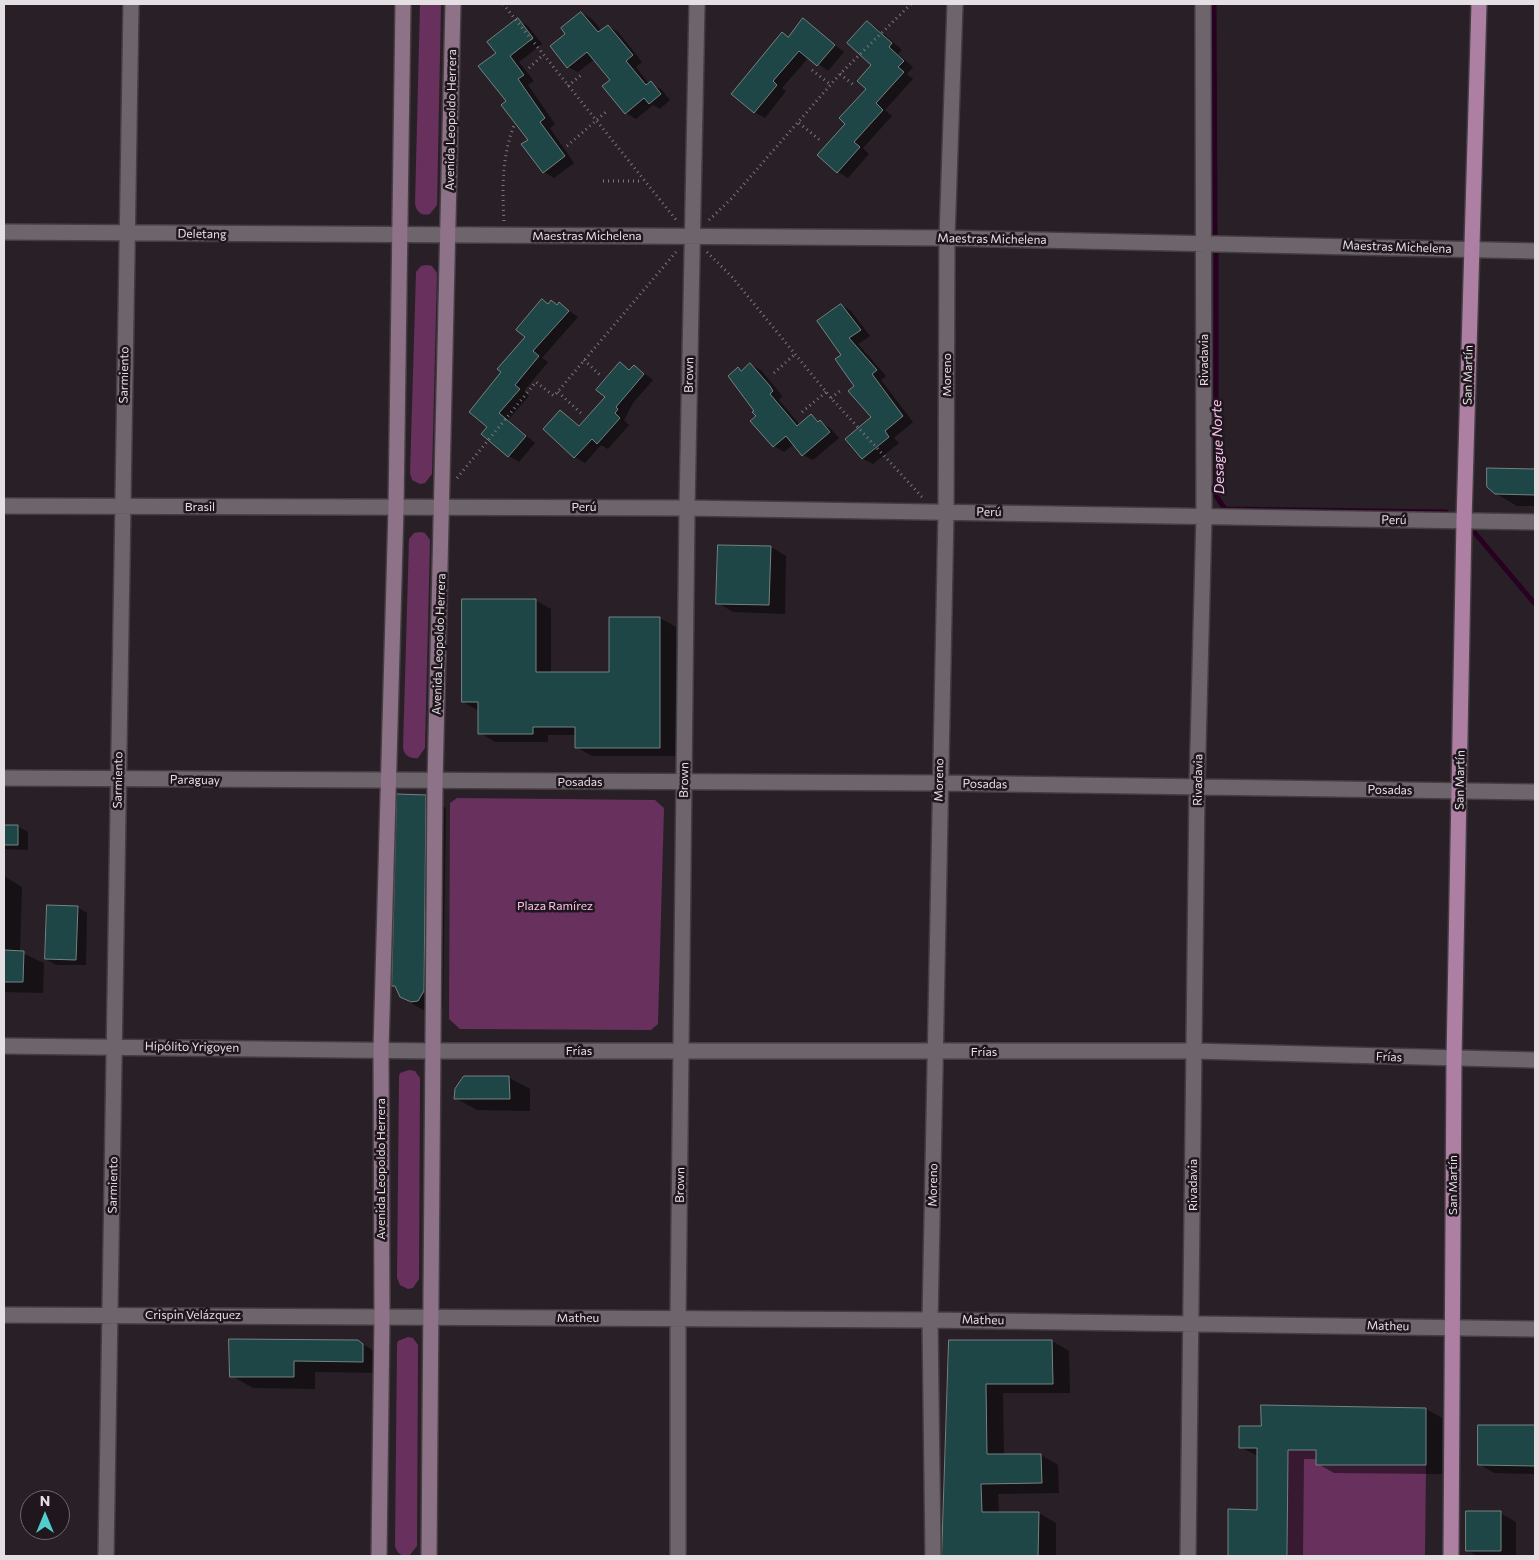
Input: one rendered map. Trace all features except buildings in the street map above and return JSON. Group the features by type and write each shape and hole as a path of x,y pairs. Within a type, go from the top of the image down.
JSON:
{"main road":[{"name":"San Martín","path":"1451,1556 1454,1059 1464,521 1479,4"}],"street":[{"name":"Sarmiento","path":"106,1556 116,1047 118,779 131,4"},
{"name":"Avenida Leopoldo Herrera","path":"379,1556 382,1317 381,1049 396,508 403,4"},
{"name":"Avenida Leopoldo Herrera","path":"428,1556 435,782 453,4"},
{"name":"Brown","path":"678,1556 678,1318 687,508 697,4"},
{"name":"Moreno","path":"933,1556 930,1320 936,1053 940,511 955,4"},
{"name":"Rivadavia","path":"1188,1556 1193,1324 1194,1051 1198,786 1204,516 1203,4"},
{"name":"Deletang","path":"4,232 400,236"},
{"path":"400,236 448,236"},
{"name":"Maestras Michelena","path":"448,236 948,238 1204,242 1535,251"},
{"path":"396,508 443,500"},
{"name":"Perú","path":"443,500 687,508 1535,522"},
{"name":"Brasil","path":"4,506 396,508"},
{"name":"Paraguay","path":"4,778 387,782"},
{"path":"387,782 435,782"},
{"name":"Posadas","path":"435,782 939,783 1535,792"},
{"name":"Hipólito Yrigoyen","path":"4,1046 432,1051"},
{"name":"Frías","path":"432,1051 936,1053 1194,1051 1535,1060"},
{"name":"Crispin Velázquez","path":"4,1315 431,1317"},
{"name":"Matheu","path":"431,1317 930,1320 1535,1329"}],"path":[{"path":"503,4 643,181 691,236 732,276 794,355 831,398 940,511"},
{"path":"443,500 536,382 554,396 558,392 651,279 691,236 731,199 840,74 910,4"},
{"path":"529,68 544,56"},
{"path":"812,70 830,85"},
{"path":"840,74 855,86"},
{"path":"568,86 581,75"},
{"path":"567,146 608,111"},
{"path":"504,236 503,173 506,144 515,123"},
{"path":"798,123 821,141"},
{"path":"603,181 643,181"},
{"path":"774,373 794,355"},
{"path":"584,360 600,375"},
{"path":"831,398 841,390"},
{"path":"558,392 582,414"},
{"path":"802,412 826,392"}],"green space":[{"path":"420,4 441,4 437,205 427,215 419,212 415,204"},
{"path":"421,266 432,266 437,273 432,474 425,483 420,484 412,480 410,473 416,272"},
{"path":"414,533 425,533 430,540 425,748 418,758 415,758 406,755 403,748 409,539"},
{"name":"Plaza Ramírez","path":"457,798 655,800 664,808 658,1024 651,1030 460,1029 449,1019 450,803"},
{"path":"409,1070 415,1071 420,1078 419,1279 413,1288 408,1289 400,1285 397,1278 399,1077 400,1073"},
{"path":"408,1337 413,1338 418,1345 417,1546 410,1555 405,1556 397,1551 395,1546 397,1344 398,1341"},
{"path":"1288,1450 1316,1450 1316,1465 1426,1465 1425,1556 1288,1556"}],"waterway":[{"name":"Desague Norte","path":"1214,4 1215,234"},
{"name":"Desague Norte","path":"1216,251 1216,496 1225,509 1446,512"},
{"name":"Desague Norte","path":"1475,533 1535,604"}]}
